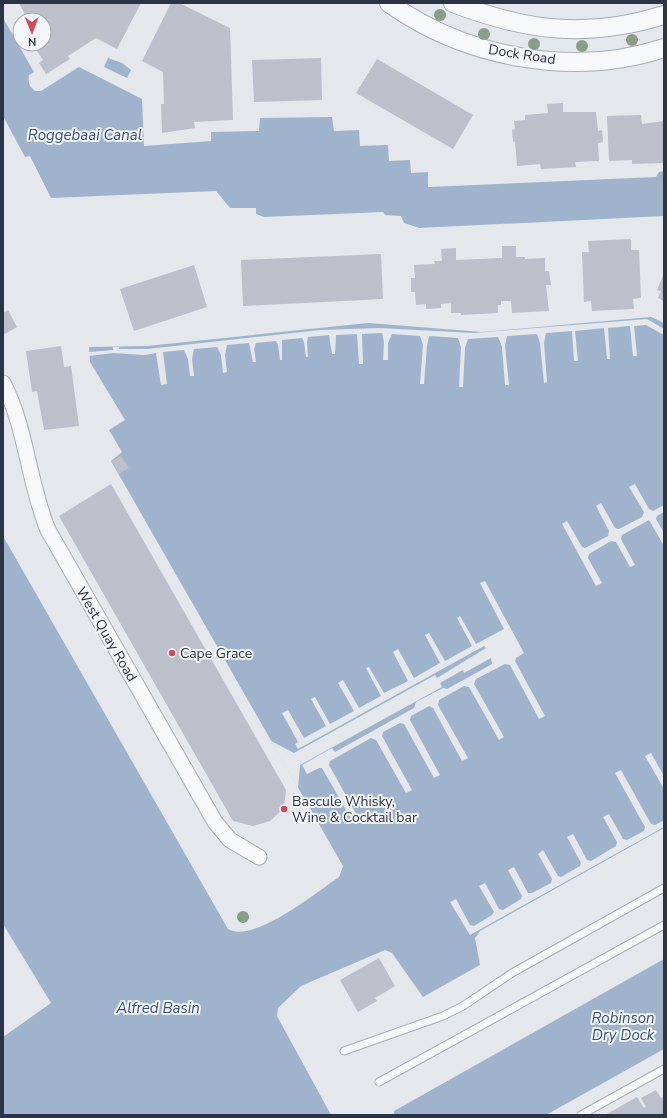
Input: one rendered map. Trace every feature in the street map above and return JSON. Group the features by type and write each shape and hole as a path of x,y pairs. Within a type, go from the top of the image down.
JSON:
{"street":[{"name":"Dock Road","path":"390,3 404,14 442,33 481,48 534,59 571,61 611,59 664,48"},
{"name":"Dock Road","path":"453,3 510,22 560,30 604,28 636,23 664,16"},
{"name":"West Quay Road","path":"3,383 20,423 35,491 48,530 215,822 230,840 259,857"}],"lane":[{"path":"344,1051 444,1016 463,1006 512,973 664,888"},
{"path":"379,1082 664,925"},
{"path":"581,1115 664,1069"}],"water":[{"name":"Roggebaai Canal","path":"3,18 12,34 12,52 23,52 34,72 29,75 29,84 35,91 41,91 79,67 142,99 144,146 211,141 211,132 259,131 260,118 332,117 334,131 359,130 360,146 388,145 389,161 410,160 411,173 428,172 428,187 656,177 659,172 664,171 664,216 419,228 404,223 401,216 385,215 383,212 264,217 256,214 256,208 230,208 216,191 51,198 30,156 25,157 3,116"},
{"path":"108,58 122,63 131,70 127,78 104,67"},
{"name":"Alfred Basin","path":"651,317 664,323 664,828 480,931 475,938 480,965 423,997 392,953 385,950 301,986 278,1008 277,1016 331,1115 3,1115 3,1037 51,1003 3,924 3,536 228,929 239,932 253,929 285,914 339,877 343,866 111,461 122,452 109,430 125,420 90,362 89,347 147,346 368,323 482,332"},
{"name":"Robinson Dry Dock","path":"664,959 664,1049 546,1115 394,1115 394,1111"}],"pier":[{"path":"647,319 664,329 664,335 646,325 634,326 637,356 633,356 630,326 608,328 610,359 607,359 604,328 575,331 578,361 574,361 572,331 546,333 544,343 547,382 544,383 540,343 537,334 507,336 505,346 509,385 505,385 502,347 498,337 468,339 465,348 463,387 459,387 461,347 458,338 429,336 424,384 420,384 423,345 420,336 392,334 388,343 388,360 383,360 384,342 382,333 362,334 363,364 359,364 357,334 336,335 335,354 332,354 329,335 308,337 308,357 306,357 302,338 282,340 282,360 280,360 276,341 256,343 254,349 256,362 253,362 249,343 227,345 225,355 227,372 223,373 221,355 217,347 194,349 192,359 194,376 190,376 188,359 184,350 163,352 167,384 161,385 156,353 145,355 113,353 89,356 89,352 113,350 113,347 119,347 119,349 147,349 320,330 379,328 474,333"},
{"path":"635,484 649,509 653,511 664,505 664,512 657,516 656,519 664,533 664,546 649,520 622,535 621,539 635,565 630,567 616,542 611,541 589,554 588,558 602,583 596,586 562,524 567,521 582,547 585,548 608,536 609,531 596,506 601,503 615,528 619,529 642,517 644,512 629,487"},
{"path":"485,581 524,653 516,658 515,661 545,716 539,719 510,665 505,664 476,679 474,684 504,737 499,740 469,687 464,686 439,700 438,705 468,758 462,761 433,708 429,706 411,716 410,720 440,775 434,778 404,724 400,723 383,732 382,736 412,790 406,793 376,740 371,738 330,761 329,765 359,819 353,822 322,768 307,774 302,765 332,748 335,752 414,708 416,702 443,688 447,689 492,664 491,658 464,673 463,670 440,683 442,687 300,765 298,788 271,741 294,753 435,675 437,678 486,648 484,646 298,749 295,744 298,742 282,713 288,710 304,738 326,726 311,699 315,697 330,724 354,711 338,683 343,680 359,708 381,696 366,668 369,667 384,693 408,681 393,652 398,649 414,678 440,663 425,635 429,633 445,661 472,646 457,618 460,616 476,644 504,629 480,583"},
{"path":"651,753 664,776 664,789 645,756"},
{"path":"621,770 651,824 655,825 664,820 664,827 470,935 450,902 456,899 470,925 474,926 492,915 494,912 479,886 485,883 499,909 503,910 521,899 522,896 508,870 514,867 528,893 532,893 551,883 552,879 538,854 543,850 558,876 561,877 580,866 581,863 567,837 573,834 587,860 591,861 616,846 617,842 603,817 609,814 623,839 627,840 644,831 645,827 615,773"}],"building":[{"path":"19,3 141,3 117,49 96,38 68,56 70,59 46,74 39,63 43,60 38,52 52,52 52,12 24,12"},
{"path":"171,3 179,3 230,28 233,120 194,122 195,128 162,133 161,104 164,104 163,72 142,61"},
{"path":"321,58 322,100 254,102 252,60"},
{"path":"377,59 473,115 453,149 356,93"},
{"path":"563,103 563,112 596,112 598,131 602,130 603,142 598,143 599,161 575,162 576,167 541,169 540,164 517,166 515,141 513,142 512,130 515,129 514,121 525,120 525,115 548,113 547,104"},
{"path":"641,115 642,124 664,121 664,163 632,164 632,160 609,161 607,116"},
{"path":"631,239 631,250 639,250 641,298 633,299 634,309 592,311 591,301 584,302 582,252 589,252 588,241"},
{"path":"502,246 516,246 516,257 525,257 525,259 545,258 545,271 549,271 551,285 546,285 549,311 512,313 511,301 501,301 501,305 498,305 498,313 461,315 461,313 451,313 451,303 441,304 441,308 426,309 426,304 416,305 415,292 411,292 411,278 415,278 414,265 435,264 434,261 442,261 441,249 456,248 456,260 502,258"},
{"path":"381,254 383,299 243,306 241,260"},
{"path":"194,265 207,307 134,331 120,289"},
{"path":"663,276 664,301 658,298 661,291 657,290"},
{"path":"8,310 17,327 3,335 3,313"},
{"path":"61,346 64,367 71,366 79,426 44,430 37,391 32,392 26,351"},
{"path":"121,456 129,468 119,474 112,461"},
{"name":"Cape Grace","path":"111,484 286,790 284,808 270,821 253,826 233,821 59,516"},
{"path":"379,958 395,986 375,998 377,1001 358,1012 340,980"},
{"path":"656,1090 661,1098 664,1097 664,1115 605,1115 637,1097 644,1108 646,1107 641,1098"}],"place":[{"name":"Cape Grace","path":"172,653"},
{"name":"Bascule Whisky, Wine & Cocktail bar","path":"284,809"}]}
